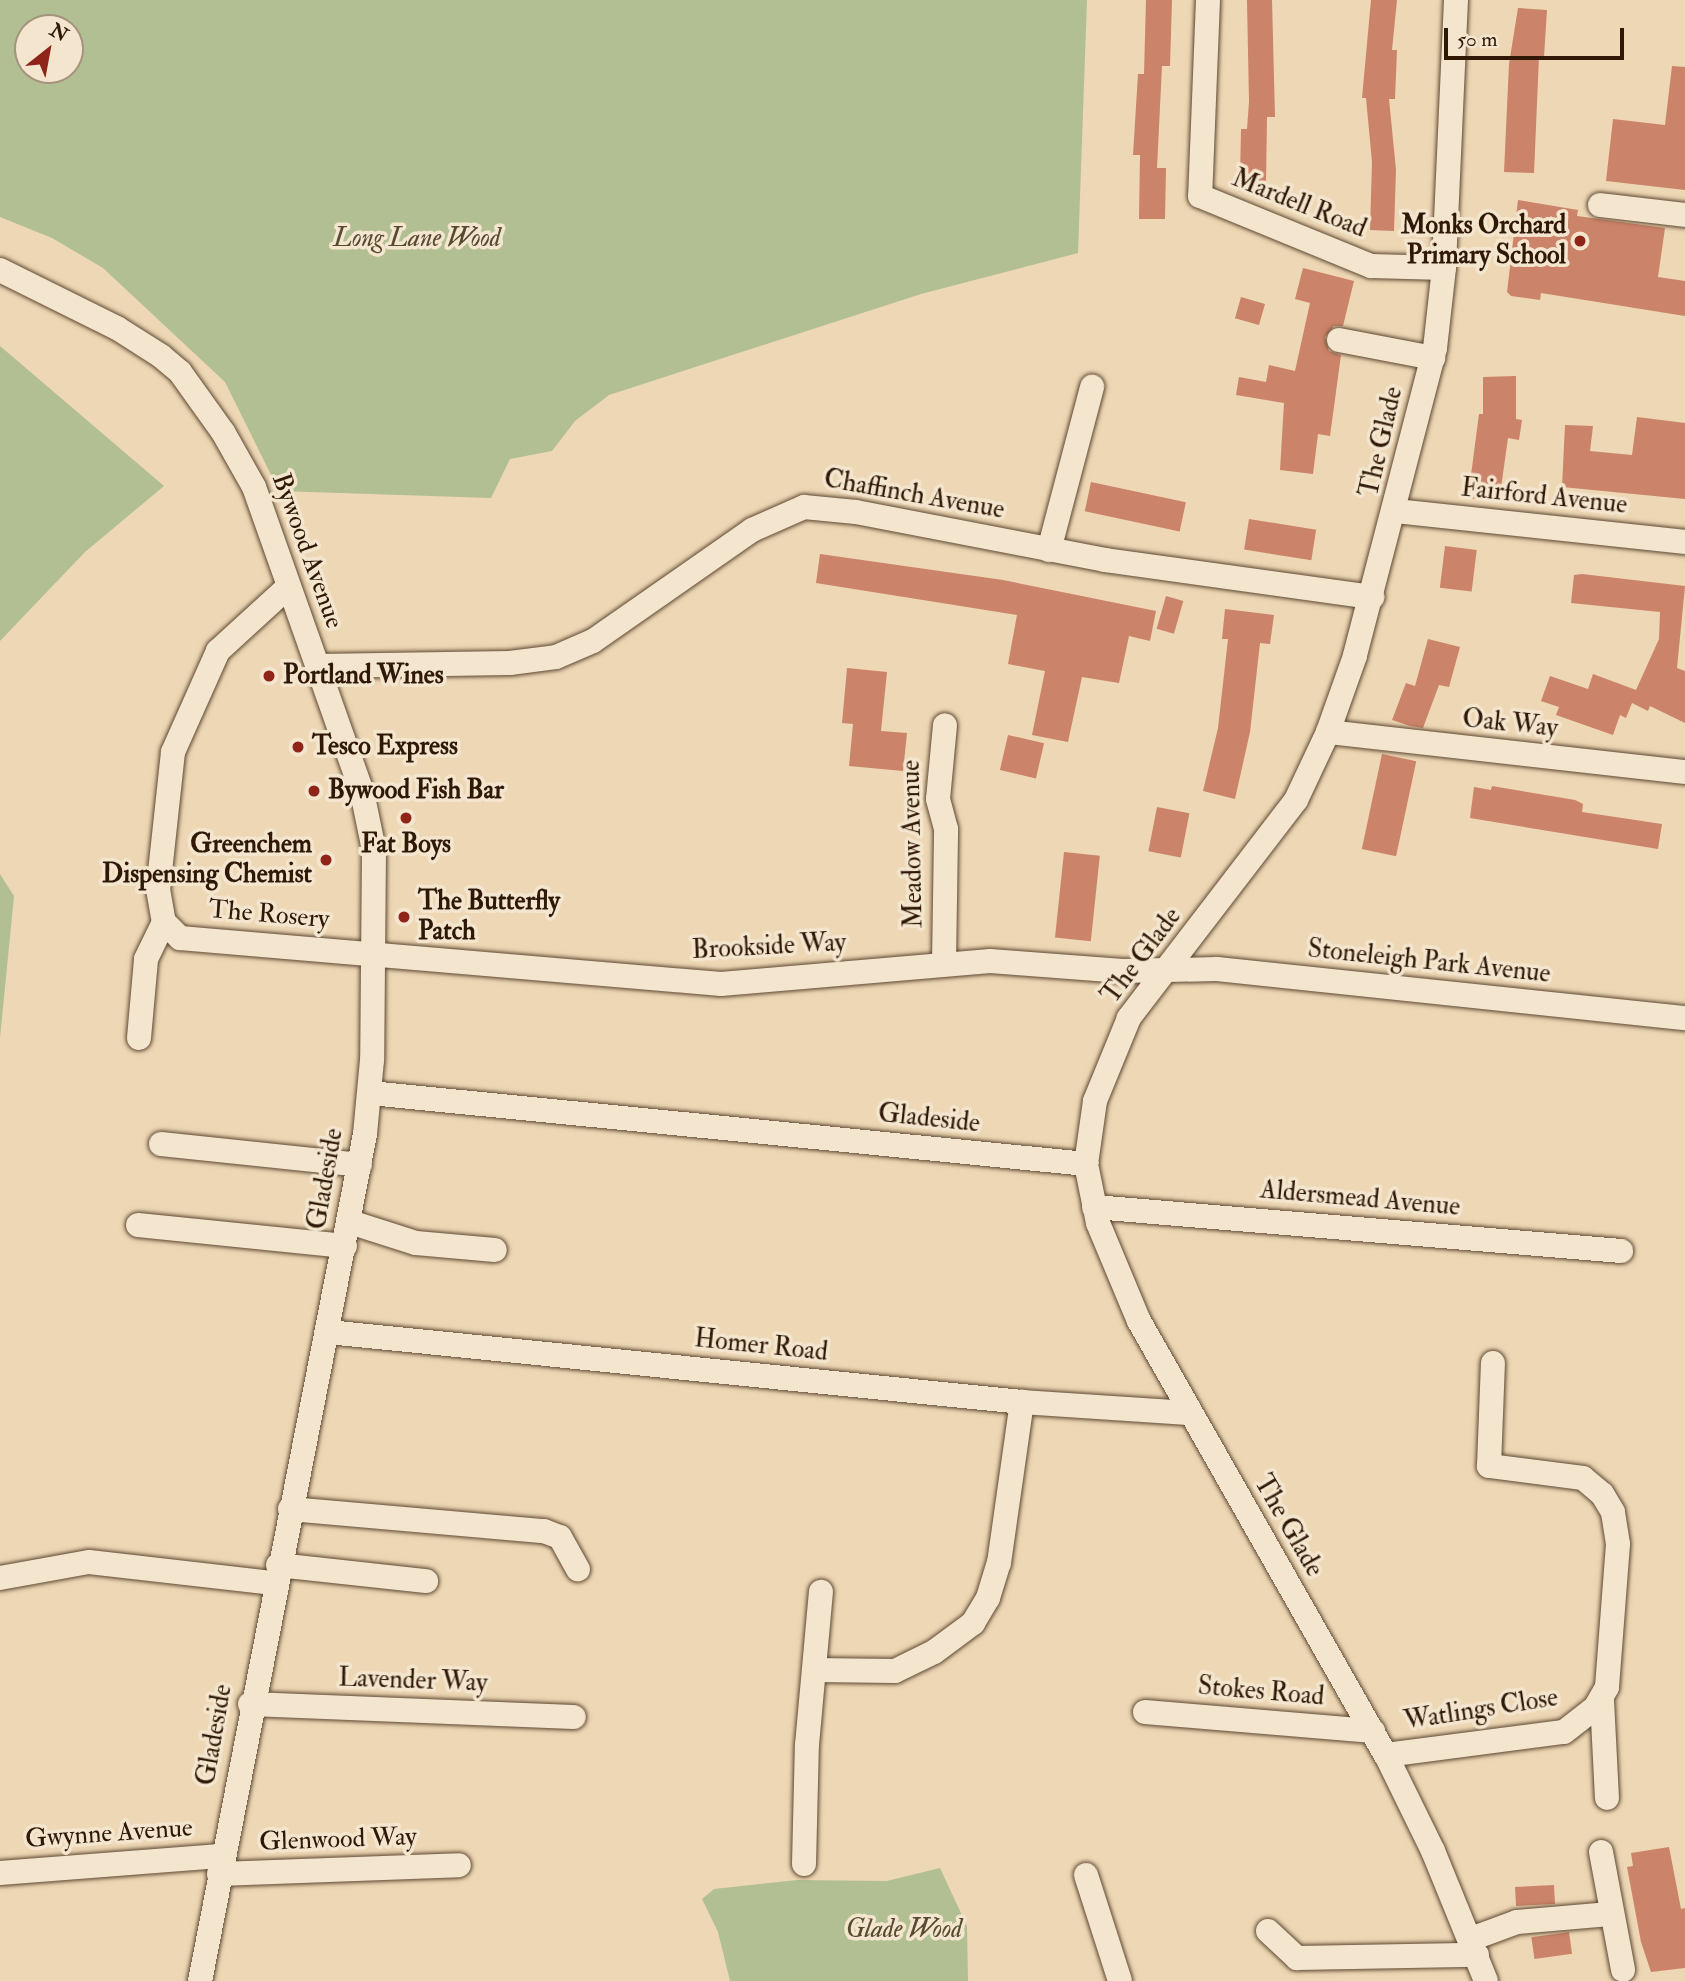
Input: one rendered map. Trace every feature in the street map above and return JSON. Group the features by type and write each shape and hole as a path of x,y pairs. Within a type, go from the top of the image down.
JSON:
{"street":[{"name":"Mardell Road","path":"1208,0 1200,196 1371,266 1390,269 1444,268"},
{"name":"The Glade","path":"1455,0 1444,268 1433,358 1372,597 1328,732 1284,818 1138,1004 1111,1057 1091,1118 1086,1164 1094,1207 1124,1289 1188,1413 1386,1755 1474,1947 1486,1981"},
{"path":"1600,205 1685,215"},
{"name":"Bywood Avenue","path":"0,271 117,328 180,372 245,468 368,815 374,862 375,955 370,1093"},
{"path":"1339,340 1433,358"},
{"path":"1049,550 1092,387"},
{"name":"Chaffinch Avenue","path":"317,666 510,663 556,657 604,633 752,530 804,507 847,510 1049,550 1372,597"},
{"name":"Fairford Avenue","path":"1396,511 1685,542"},
{"path":"139,1038 146,959 164,922 157,865 173,752 218,651 288,587"},
{"name":"Meadow Avenue","path":"944,963 946,829 938,799 945,725"},
{"name":"Oak Way","path":"1328,732 1685,772"},
{"name":"The Rosery","path":"164,922 180,938 375,955"},
{"name":"Brookside Way","path":"375,955 721,984 944,963 1016,960 1123,971 1166,971"},
{"name":"Stoneleigh Park Avenue","path":"1166,971 1217,970 1685,1018"},
{"name":"Gladeside","path":"200,1981 250,1704 348,1234 370,1093 1086,1164"},
{"path":"161,1144 360,1165"},
{"name":"Aldersmead Avenue","path":"1094,1207 1621,1251"},
{"path":"138,1225 348,1234 495,1250"},
{"name":"Homer Road","path":"328,1332 1021,1402 1188,1413"},
{"path":"1493,1363 1489,1466 1583,1478 1602,1494 1616,1521 1609,1677 1602,1700 1607,1798"},
{"path":"815,1670 895,1671 933,1652 972,1623 988,1598 999,1563 1021,1402"},
{"path":"290,1509 544,1531 560,1537 578,1569"},
{"path":"0,1578 89,1562 426,1581"},
{"path":"804,1864 821,1592"},
{"name":"Watlings Close","path":"1386,1755 1553,1735 1579,1723 1602,1700"},
{"name":"Lavender Way","path":"250,1704 574,1717"},
{"name":"Stokes Road","path":"1145,1712 1373,1731"},
{"path":"1601,1852 1609,1914 1623,1970"},
{"name":"Glenwood Way","path":"221,1865 458,1865"},
{"name":"Gwynne Avenue","path":"0,1873 221,1865"},
{"path":"1086,1875 1121,1981"},
{"path":"1268,1931 1297,1958 1474,1947 1517,1922 1609,1914"}],"green space":[{"name":"Long Lane Wood","path":"0,0 1087,0 1078,253 921,294 609,395 575,421 552,451 510,459 491,498 279,491 225,382 103,268 52,238 0,217"},
{"path":"0,346 164,486 85,552 0,641"},
{"path":"0,874 14,896 0,1038"},
{"name":"Glade Wood","path":"940,1868 967,1926 968,1981 730,1981 718,1932 702,1899 714,1889 797,1880 887,1881"}],"building":[{"path":"1146,0 1172,0 1170,66 1162,66 1157,168 1166,168 1165,219 1139,219 1140,155 1133,155 1138,74 1144,74"},
{"path":"1247,0 1272,0 1275,117 1267,117 1266,181 1240,180 1241,129 1247,129 1249,102"},
{"path":"1371,0 1397,0 1392,50 1397,50 1395,99 1389,99 1396,170 1394,231 1370,230 1372,162 1366,98 1362,98"},
{"path":"1518,8 1547,10 1544,57 1539,57 1534,173 1504,172 1509,64"},
{"path":"1672,66 1685,67 1685,190 1606,181 1613,119 1665,125"},
{"path":"1518,200 1578,210 1577,216 1665,228 1658,277 1685,281 1685,316 1541,293 1540,300 1511,296 1507,292"},
{"path":"1303,268 1354,281 1343,326 1334,326 1325,337 1329,351 1341,355 1330,436 1318,434 1313,474 1280,470 1284,403 1236,395 1239,377 1266,382 1269,365 1295,371 1310,303 1295,299"},
{"path":"1241,297 1265,304 1259,325 1235,318"},
{"path":"1516,376 1516,419 1522,420 1519,440 1508,438 1499,502 1468,498 1479,414 1483,414 1483,377"},
{"path":"1637,417 1685,423 1685,499 1562,487 1565,425 1593,426 1590,451 1632,455"},
{"path":"1091,482 1186,502 1180,532 1085,511"},
{"path":"1249,519 1316,530 1311,560 1244,550"},
{"path":"1445,546 1477,550 1472,592 1440,588"},
{"path":"820,554 1003,580 1156,611 1150,641 1129,636 1119,683 1082,677 1068,742 1032,735 1045,671 1008,664 1017,615 816,583"},
{"path":"1574,575 1685,586 1677,668 1685,671 1685,723 1650,706 1648,711 1632,703 1626,718 1620,715 1613,735 1556,715 1559,707 1541,701 1550,676 1588,689 1593,674 1636,690 1659,639 1660,612 1571,603"},
{"path":"1166,596 1183,601 1174,634 1157,629"},
{"path":"1225,609 1274,615 1270,644 1260,643 1250,732 1235,799 1203,791 1218,728 1228,639 1222,639"},
{"path":"1428,639 1460,647 1449,687 1439,685 1423,728 1392,720 1406,683 1415,686"},
{"path":"847,668 887,672 881,731 907,733 903,771 849,766 853,724 842,723"},
{"path":"1008,735 1044,743 1036,778 1000,770"},
{"path":"1382,754 1416,761 1396,856 1362,849"},
{"path":"1492,786 1575,800 1583,804 1582,812 1662,824 1658,849 1470,818 1474,787 1491,790"},
{"path":"1157,807 1189,813 1181,857 1148,851"},
{"path":"1064,852 1100,856 1091,941 1055,938"},
{"path":"1669,1847 1681,1909 1685,1908 1685,1968 1651,1972 1641,1942 1627,1867 1633,1866 1631,1853"},
{"path":"1554,1885 1555,1904 1516,1906 1515,1887"},
{"path":"1569,1932 1572,1954 1534,1959 1531,1937"}],"place":[{"name":"Monks Orchard Primary School","path":"1580,241"},
{"name":"Portland Wines","path":"269,676"},
{"name":"Tesco Express","path":"298,747"},
{"name":"Bywood Fish Bar","path":"314,791"},
{"name":"Fat Boys","path":"406,818"},
{"name":"Greenchem Dispensing Chemist","path":"326,860"},
{"name":"The Butterfly Patch","path":"404,917"}]}
